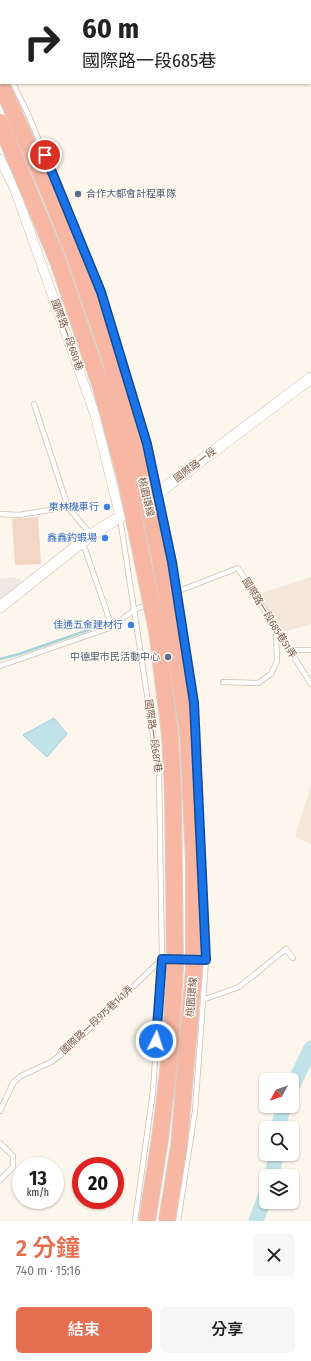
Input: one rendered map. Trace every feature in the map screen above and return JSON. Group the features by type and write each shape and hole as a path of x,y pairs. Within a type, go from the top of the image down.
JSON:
{"highway":[{"name":"桃園環線","path":"1,84 50,192 74,254 108,352 142,477 160,558 188,733 194,861 194,969 179,1146 167,1221"},
{"name":"桃園環線","path":"0,122 58,261 102,387 126,480 157,631 170,735 173,786 175,967 170,1055 160,1139 147,1221"}],"street":[{"name":"國際路一段680巷","path":"0,159 14,187 95,415 120,516"},
{"name":"國際路一段","path":"0,607 87,538 158,493 311,378"}],"lane":[{"path":"13,84 28,114 101,292 147,444 177,592 194,703 196,742"},
{"path":"34,404 68,507 87,538 112,627"},
{"path":"0,514 19,515 68,507"},
{"name":"國際路一段687巷","path":"120,516 159,773 162,959 153,1091 135,1221"},
{"name":"國際路一段685巷51弄","path":"162,598 238,568 311,684"},
{"path":"0,666 112,627 134,610 155,601"},
{"path":"223,682 258,684 271,674 277,661 276,628"},
{"path":"290,650 311,650"},
{"path":"178,1221 195,1111 204,999 206,960 202,858"},
{"path":"204,999 239,987 286,949 293,958"},
{"path":"162,959 206,960"},
{"name":"國際路一段975巷141弄","path":"0,1111 13,1083 21,1076 51,1062 66,1051 162,959"},
{"path":"0,1142 13,1156 13,1167 0,1180"}],"shaded area":[{"path":"15,577 22,582 0,599 0,579"},
{"path":"311,577 311,624 281,633 259,594"},
{"path":"311,784 311,845 295,836"}],"water":[{"path":"54,718 67,734 47,757 23,735"}],"building":[{"path":"38,517 41,564 15,565 12,519"}],"waterway":[{"path":"0,659 19,654 100,626"},
{"path":"299,1073 311,1048"},
{"path":"280,1121 282,1113"},
{"path":"273,1169 275,1161"},
{"path":"256,1221 260,1209"}],"place":[{"name":"合作大都會計程車隊","path":"78,194"},
{"name":"東林機車行","path":"107,507"},
{"name":"鑫鑫釣蝦場","path":"105,538"},
{"name":"佳通五金建材行","path":"131,625"},
{"name":"中德里市民活動中心","path":"168,657"}],"route":[{"path":"45,155 101,292 147,444 172,562 194,703 206,960 162,959 156,1041"}]}
